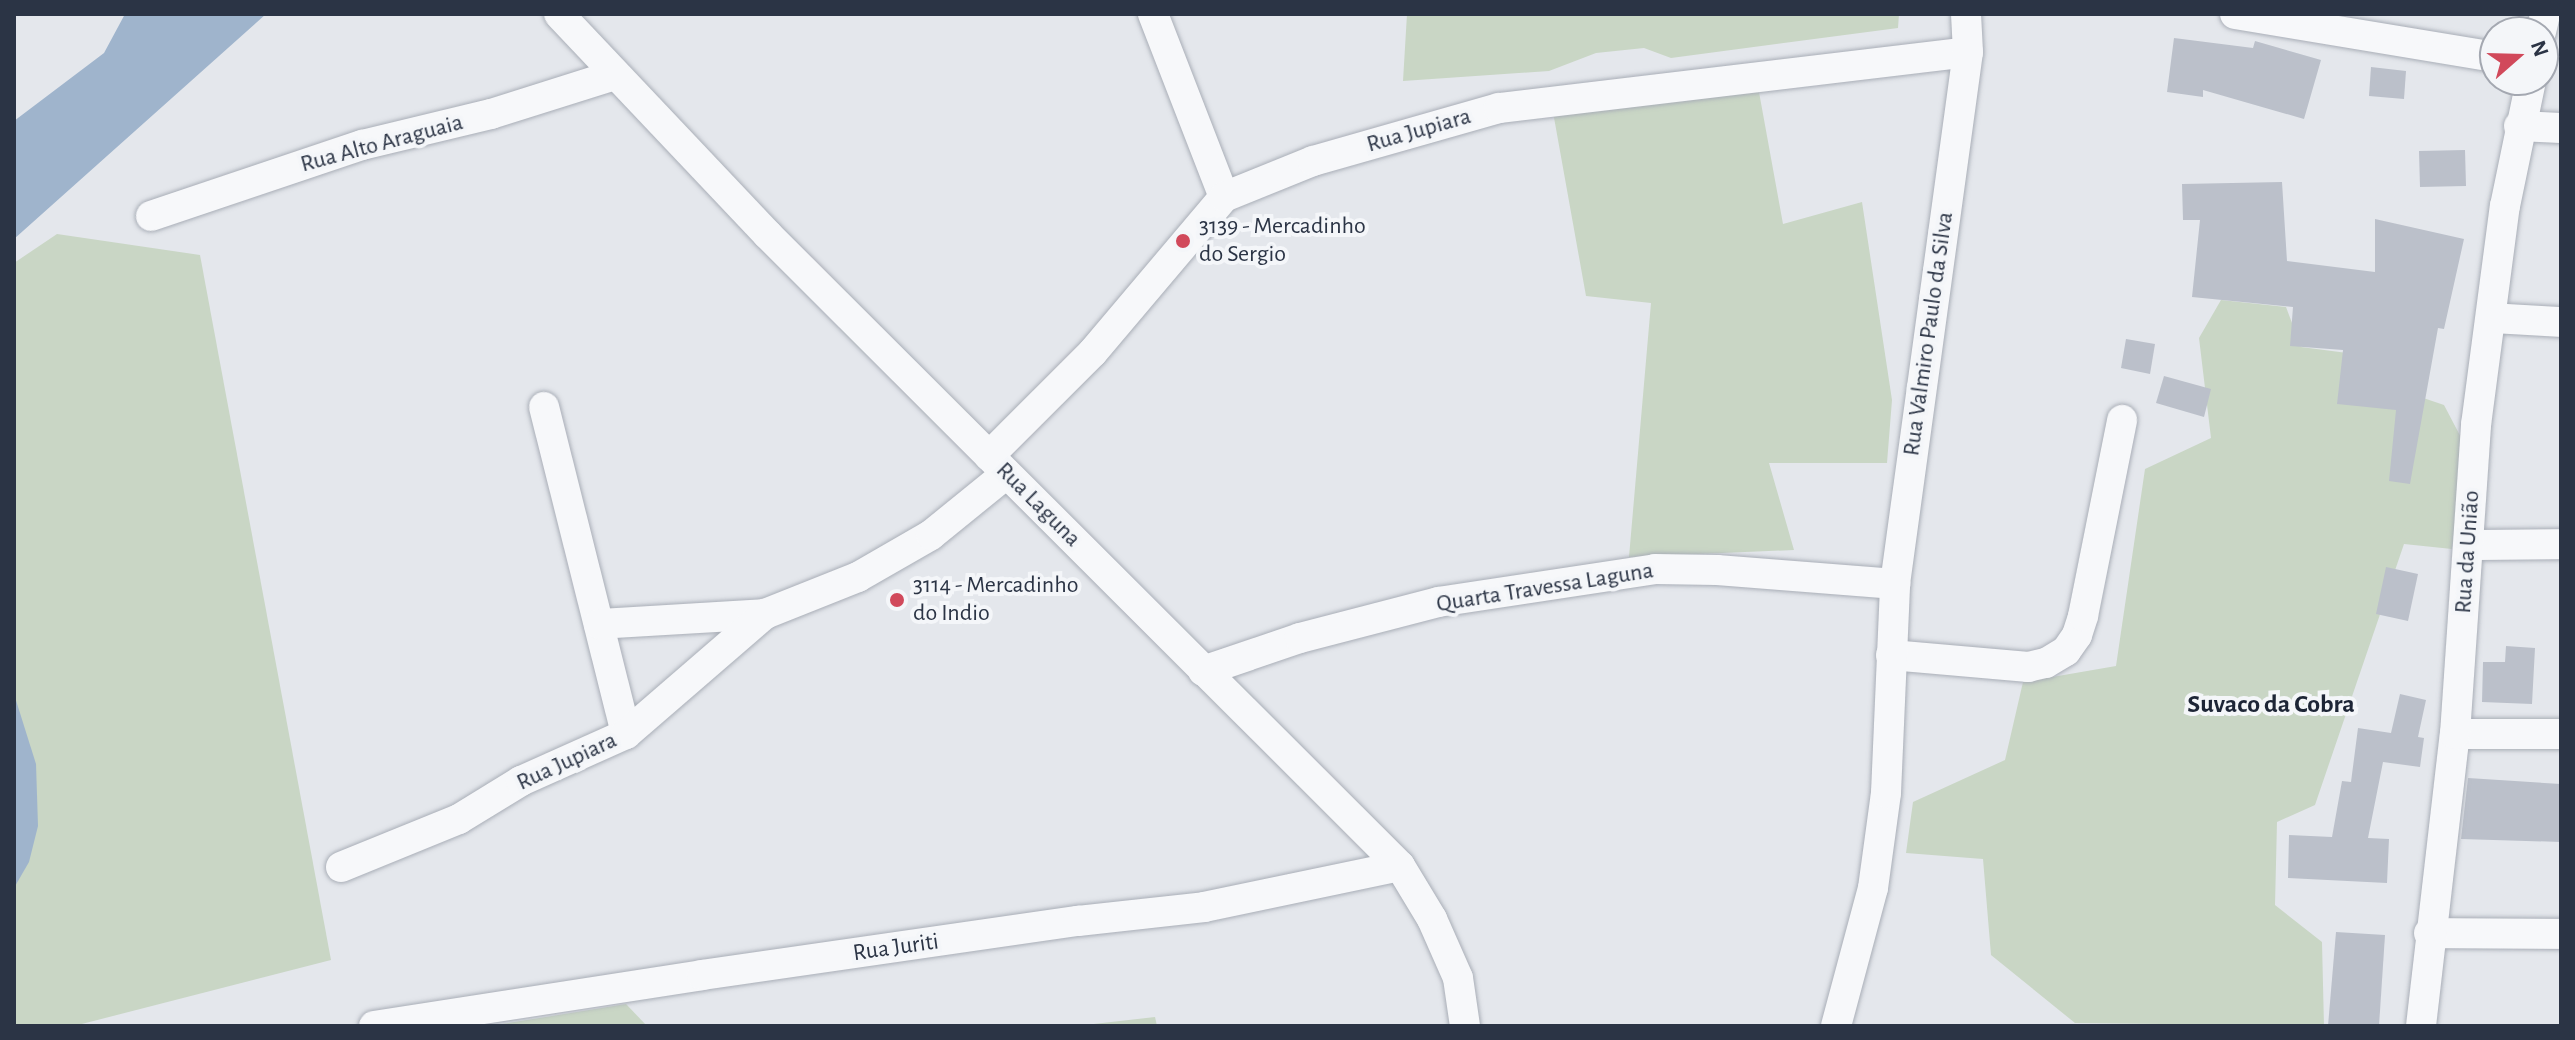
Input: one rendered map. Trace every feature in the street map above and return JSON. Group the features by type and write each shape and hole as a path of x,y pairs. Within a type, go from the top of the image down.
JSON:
{"street":[{"name":"Rua Laguna","path":"559,14 767,234 1400,866 1432,919 1458,978 1465,1026"},
{"path":"1153,14 1224,197"},
{"path":"1159,14 1168,58"},
{"name":"Rua Valmiro Paulo da Silva","path":"1836,1026 1873,888 1886,793 1895,584 1968,52 1966,14"},
{"path":"2235,14 2479,54"},
{"name":"Rua Jupiara","path":"599,624 765,614 858,577 931,535 998,465 1224,197 1313,161 1499,108 1968,52"},
{"name":"Rua Alto Araguaia","path":"151,216 362,145 491,114 615,75"},
{"name":"Rua da União","path":"2421,1026 2429,933 2455,734 2476,425 2519,126 2527,96"},
{"path":"2519,126 2561,128"},
{"path":"2491,318 2561,322"},
{"path":"544,407 626,734"},
{"path":"1891,655 2028,667 2046,663 2066,651 2077,635 2083,616 2122,420"},
{"path":"2469,545 2561,544"},
{"name":"Quarta Travessa Laguna","path":"1203,671 1300,638 1438,602 1655,569 1717,570 1895,584"},
{"name":"Rua Jupiara","path":"341,867 459,819 535,774 626,734 765,614"},
{"path":"2455,734 2561,734"},
{"name":"Rua Juriti","path":"385,1025 1078,921 1204,907 1400,866"},
{"path":"2429,933 2561,934"}],"green space":[{"path":"1407,14 1899,14 1898,28 1671,58 1644,48 1596,53 1549,71 1403,81"},
{"path":"1759,92 1783,224 1862,202 1892,400 1887,463 1769,463 1794,550 1629,557 1651,303 1586,296 1553,112"},
{"path":"57,234 200,255 331,960 74,1026 14,1026 14,263"},
{"path":"2221,300 2286,307 2301,347 2378,357 2379,383 2444,405 2465,445 2452,549 2404,544 2315,805 2277,822 2275,905 2322,942 2324,1026 2075,1023 1991,955 1983,859 1906,853 1913,802 2005,760 2023,682 2116,666 2145,469 2211,438 2199,338"},
{"path":"626,1004 647,1026 490,1026"},
{"path":"1155,1017 1157,1026 1076,1026"}],"water":[{"path":"125,14 266,14 14,239 14,121 104,53"},
{"path":"14,694 36,764 38,826 29,862 14,888"}],"building":[{"path":"2174,38 2253,48 2255,41 2321,60 2304,119 2203,90 2203,97 2167,92"},
{"path":"2371,67 2406,71 2404,99 2369,96"},
{"path":"2465,150 2466,186 2420,187 2419,151"},
{"path":"2282,182 2287,261 2375,272 2375,219 2464,239 2444,329 2438,328 2410,484 2389,481 2396,410 2337,404 2343,350 2290,346 2293,307 2192,297 2200,220 2183,220 2182,184"},
{"path":"2126,339 2155,344 2150,374 2121,368"},
{"path":"2164,376 2211,389 2204,417 2156,403"},
{"path":"2386,567 2418,574 2408,621 2376,614"},
{"path":"2506,646 2535,648 2532,704 2482,702 2483,662 2505,662"},
{"path":"2400,694 2426,700 2418,737 2424,738 2420,767 2383,762 2368,838 2389,839 2387,883 2288,878 2289,835 2332,837 2342,781 2351,782 2358,728 2391,733"},
{"path":"2468,778 2561,784 2561,842 2461,839"},
{"path":"2336,932 2385,935 2379,1026 2328,1026"}],"place":[{"name":"3139 - Mercadinho do Sergio","path":"1183,241"},
{"name":"3114 - Mercadinho do Indio","path":"897,600"}],"district":[{"name":"Suvaco da Cobra","path":"2271,705"}]}
